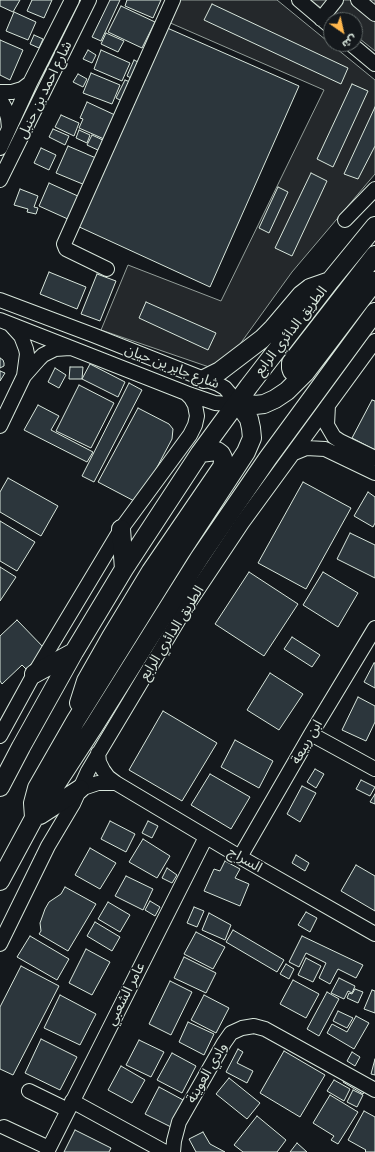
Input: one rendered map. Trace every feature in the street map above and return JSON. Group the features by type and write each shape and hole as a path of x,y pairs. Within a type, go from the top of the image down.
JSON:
{"main road":[{"name":"الطريق الدائري الرابع","path":"0,787 74,652 124,569 200,453 237,402 330,281 375,226"},
{"path":"305,373 296,374 290,368 291,363 375,255"},
{"path":"204,380 220,371 262,339 301,295 310,288 330,281"},
{"path":"237,402 255,405 264,404 287,391 305,373 375,281"},
{"name":"الطريق الدائري الرابع","path":"0,881 34,818 94,726 200,557 268,458 375,312"},
{"path":"80,789 34,818 33,803 37,788 76,720 180,553 246,452 252,438 249,419 237,402"},
{"path":"76,720 82,692 90,671 151,571 223,462 221,454 217,451 200,453"},
{"path":"121,529 124,569"},
{"path":"34,674 74,652"}],"street":[{"name":"شارع احمد بن حنبل","path":"0,148 30,83 72,0"},
{"name":"شارع احمد بن حنبل","path":"0,180 89,0"},
{"path":"107,269 66,249 64,244 173,0"},
{"path":"299,0 323,20"},
{"path":"331,12 336,0"},
{"path":"358,0 375,14"},
{"path":"361,52 375,64"},
{"path":"0,92 12,92 22,89 30,83"},
{"path":"0,99 7,113 9,128"},
{"path":"344,220 375,189"},
{"name":"شارع جابر بن حيان","path":"2,299 204,380 218,384 225,388 237,402"},
{"path":"5,322 21,336 25,344 27,354 24,376"},
{"name":"شارع جابر بن حيان","path":"5,322 186,393 222,404 237,402"},
{"name":"الطريق الدائري الرابع","path":"0,944 48,846 73,804 88,771 188,604 242,523 375,341"},
{"path":"0,426 24,376 39,359 55,349 72,348"},
{"path":"330,372 331,383 327,425 334,437 375,458"},
{"path":"0,736 34,674 121,529 190,435 195,425 197,416 195,405 186,393"},
{"path":"294,453 306,448 325,449 375,473"},
{"name":"ابن ربيعة","path":"240,857 311,734 375,628"},
{"path":"311,734 375,769"},
{"name":"السراج","path":"98,753 99,762 103,770 108,777 116,783 240,857 375,934"},
{"path":"80,789 98,783 116,783"},
{"name":"عامر الشعبي","path":"48,1150 206,837"},
{"name":"وادي العوينة","path":"173,1152 176,1131 183,1116 224,1043 231,1033 242,1028 254,1026 265,1029 375,1090"},
{"path":"29,1091 70,1105 165,1152"},
{"path":"4,1127 48,1150"}],"shaded area":[{"path":"166,0 277,0 323,38 323,52 341,52 375,80 375,174 292,272 235,351 212,368 101,330 128,265 221,301 324,90 159,18"},
{"path":"311,0 375,0 375,51 363,41 363,12 326,12"}],"building":[{"path":"0,0 20,0 13,12 0,6"},
{"path":"32,0 52,0 44,18 27,11"},
{"path":"110,0 120,0 101,41 92,37"},
{"path":"127,0 161,0 153,18 125,6"},
{"path":"212,4 348,68 341,84 204,20"},
{"path":"121,6 155,22 142,48 108,32"},
{"path":"14,12 36,22 28,40 6,31"},
{"path":"165,27 299,86 210,287 75,225"},
{"path":"106,33 124,41 118,52 101,44"},
{"path":"34,35 43,39 39,48 30,44"},
{"path":"0,40 23,50 10,80 0,75"},
{"path":"88,50 96,55 92,63 83,59"},
{"path":"101,50 130,63 122,81 94,69"},
{"path":"134,60 142,64 135,80 127,76"},
{"path":"91,73 120,85 112,104 83,93"},
{"path":"78,74 87,79 83,87 73,82"},
{"path":"125,80 133,83 124,102 116,98"},
{"path":"352,84 368,91 333,167 317,159"},
{"path":"87,102 115,115 104,139 79,128 83,119 80,118"},
{"path":"375,107 375,146 358,179 344,174"},
{"path":"61,115 79,123 74,136 55,127"},
{"path":"53,129 69,136 65,145 49,137"},
{"path":"79,130 90,135 87,143 76,138"},
{"path":"92,135 107,142 102,152 87,145"},
{"path":"68,146 96,158 85,185 56,173"},
{"path":"41,148 56,155 49,170 34,163"},
{"path":"311,173 327,181 292,256 275,248"},
{"path":"49,183 80,197 70,220 39,206"},
{"path":"278,187 288,192 269,233 259,228"},
{"path":"20,189 38,196 34,207 38,208 36,214 27,212 28,209 14,205"},
{"path":"49,272 86,287 77,309 40,294"},
{"path":"97,274 116,281 100,321 81,314"},
{"path":"146,302 216,333 208,350 139,318"},
{"path":"0,358 3,360 4,366 0,368"},
{"path":"90,364 125,382 118,397 82,379"},
{"path":"70,367 83,367 82,379 69,379"},
{"path":"55,368 66,375 59,388 48,382"},
{"path":"0,371 5,373 0,381"},
{"path":"129,383 142,390 94,482 82,476"},
{"path":"79,385 114,403 91,448 56,431"},
{"path":"372,400 375,401 375,450 352,438"},
{"path":"38,405 59,416 51,430 93,452 87,462 24,430"},
{"path":"138,408 169,424 173,429 172,439 138,503 98,482"},
{"path":"8,478 58,506 41,536 0,512 0,492"},
{"path":"303,482 351,508 306,589 258,563"},
{"path":"368,492 375,497 375,523 373,527 354,516"},
{"path":"0,521 35,542 17,571 0,561"},
{"path":"350,533 375,545 375,578 337,559"},
{"path":"0,567 16,577 0,601"},
{"path":"249,572 298,604 264,656 215,624"},
{"path":"323,572 358,593 338,627 303,605"},
{"path":"17,620 46,650 26,669 22,665 2,684 0,681 0,636"},
{"path":"292,637 320,655 312,667 284,649"},
{"path":"375,663 375,688 364,682"},
{"path":"270,673 303,694 279,730 247,710"},
{"path":"358,697 375,706 375,722 366,741 342,730"},
{"path":"163,711 217,743 182,801 129,770"},
{"path":"235,740 273,761 259,788 221,767"},
{"path":"315,769 324,774 316,788 307,782"},
{"path":"210,774 250,797 231,829 191,805"},
{"path":"361,780 375,787 370,796 356,789"},
{"path":"302,786 316,793 300,822 287,814"},
{"path":"375,794 375,804 370,802"},
{"path":"110,821 135,834 126,852 101,839"},
{"path":"148,821 158,826 152,838 142,833"},
{"path":"143,839 170,856 157,878 129,862"},
{"path":"90,848 116,863 100,889 75,875"},
{"path":"296,855 309,863 305,871 292,863"},
{"path":"225,861 240,869 235,878 249,884 240,906 204,891 214,869 220,871"},
{"path":"356,865 375,876 375,911 341,891"},
{"path":"167,868 177,875 172,883 162,878"},
{"path":"126,876 153,889 143,910 115,896"},
{"path":"65,887 96,904 68,951 39,934 41,931 40,923 45,909 49,902 61,894"},
{"path":"150,901 160,907 155,916 145,910"},
{"path":"108,902 130,915 120,932 98,919"},
{"path":"194,907 204,911 197,927 187,923"},
{"path":"306,912 317,918 310,932 298,925"},
{"path":"209,913 231,925 225,940 202,930"},
{"path":"95,922 120,937 112,951 87,936"},
{"path":"233,930 284,960 277,972 226,942"},
{"path":"196,932 225,947 213,969 184,954"},
{"path":"30,936 69,959 57,980 17,957"},
{"path":"302,936 363,965 356,978 338,969 330,984 319,978 326,963 306,953 299,967 289,962"},
{"path":"86,949 110,962 92,995 69,983"},
{"path":"184,957 216,973 206,993 174,978"},
{"path":"306,958 321,966 313,982 298,975"},
{"path":"286,964 294,969 289,979 280,974"},
{"path":"21,966 59,986 13,1075 0,1069 0,1007"},
{"path":"339,978 355,986 352,993 348,991 344,999 331,993"},
{"path":"293,980 319,994 306,1018 280,1004"},
{"path":"170,981 192,992 171,1035 149,1024"},
{"path":"355,989 363,992 358,1003 347,998 349,993 352,994"},
{"path":"372,990 375,991 375,1013 364,1009"},
{"path":"327,992 339,999 319,1036 307,1029"},
{"path":"60,995 96,1014 80,1045 44,1028"},
{"path":"204,995 229,1008 216,1033 191,1020"},
{"path":"338,1011 353,1018 347,1028 333,1021"},
{"path":"356,1016 369,1023 354,1049 327,1033 332,1024 347,1032"},
{"path":"188,1022 214,1034 204,1055 179,1042"},
{"path":"41,1039 77,1057 60,1090 25,1073"},
{"path":"139,1040 164,1052 151,1077 126,1065"},
{"path":"238,1049 243,1052 237,1063 253,1071 247,1083 226,1072"},
{"path":"284,1051 325,1075 300,1117 260,1093"},
{"path":"352,1052 360,1057 355,1066 347,1061"},
{"path":"172,1053 196,1066 182,1093 157,1080"},
{"path":"375,1059 375,1075 371,1074"},
{"path":"121,1066 145,1080 132,1103 108,1090"},
{"path":"346,1077 367,1088 363,1094 343,1082"},
{"path":"229,1078 260,1103 247,1119 216,1094"},
{"path":"334,1080 350,1089 344,1101 327,1091"},
{"path":"159,1087 185,1101 171,1127 145,1114"},
{"path":"353,1090 363,1095 357,1107 347,1102"},
{"path":"330,1095 358,1112 338,1144 331,1140 334,1136 313,1123"},
{"path":"364,1111 375,1117 375,1152 366,1152 366,1150 348,1140"},
{"path":"257,1116 286,1140 277,1152 243,1152 234,1145"},
{"path":"75,1130 111,1148 109,1152 64,1152"},
{"path":"203,1132 210,1144 225,1152 196,1152 189,1139"},
{"path":"297,1143 307,1152 290,1152"}]}
